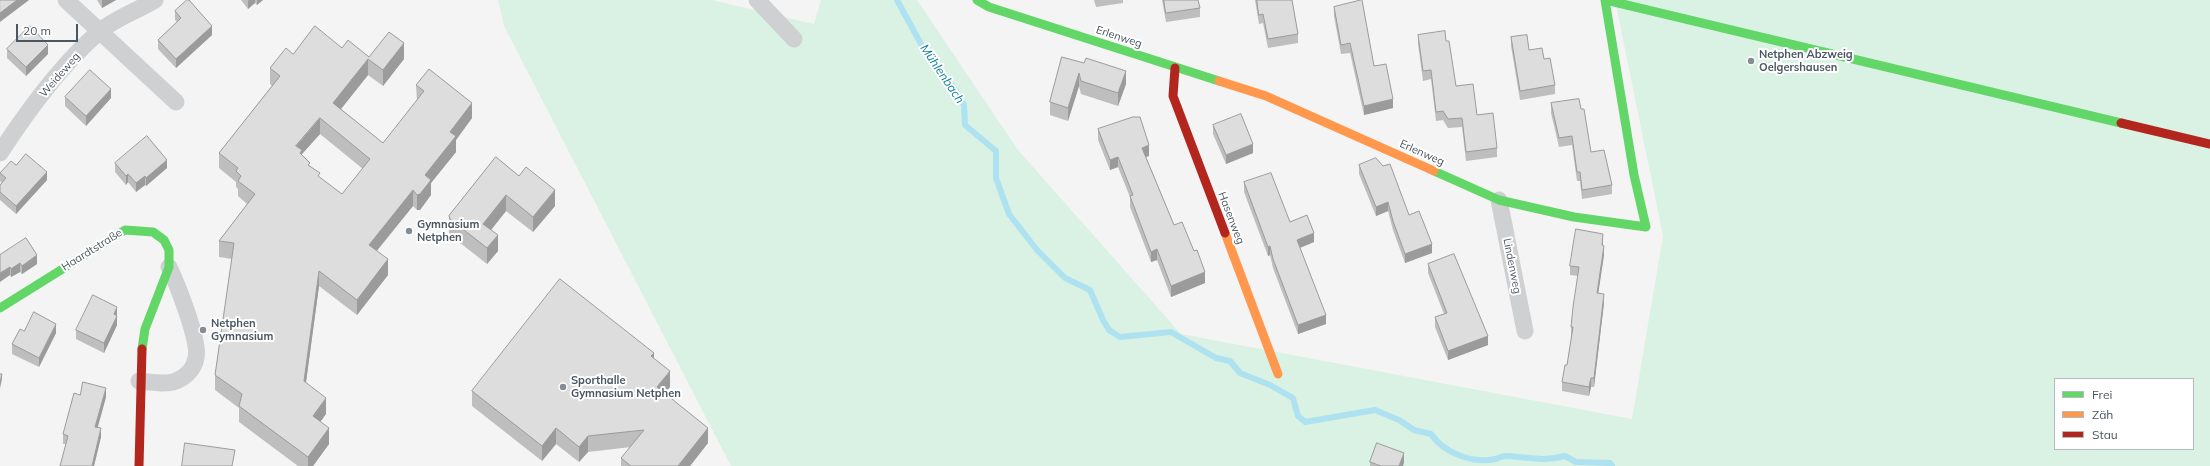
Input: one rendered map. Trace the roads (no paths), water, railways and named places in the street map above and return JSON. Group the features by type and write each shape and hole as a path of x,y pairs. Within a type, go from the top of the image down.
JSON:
{"street":[{"path":"66,0 176,102"},
{"name":"Weideweg","path":"0,153 31,109 79,52 100,31 155,0"},
{"path":"757,0 794,39"},
{"name":"Erlenweg","path":"977,0 989,7 1266,96 1499,200 1574,217 1646,227 1634,175 1605,0"},
{"path":"1605,0 2210,144"},
{"name":"Hasenweg","path":"1176,68 1173,96 1278,374"},
{"name":"Lindenweg","path":"1499,200 1525,331"},
{"name":"Haardtstraße","path":"0,308 125,230 153,232 164,240 169,250 169,267 145,328 139,381 139,466"},
{"name":"Haardtstraße","path":"139,381 175,382 192,369 197,357 192,330 181,291 169,267"}],"waterway":[{"name":"Mühlenbach","path":"897,0 921,44 956,91 964,105 965,125 996,151 996,178 1009,214 1037,250 1065,278 1090,290 1109,330 1120,337 1171,332 1216,358 1230,361 1240,373 1270,385 1293,398 1298,416 1305,422 1375,410 1399,420 1414,430 1431,434 1443,447 1460,456 1478,460 1495,459 1506,456 1542,459 1565,456 1576,462 1610,463 1612,466"}],"place":[{"name":"Netphen Abzweig Oelgershausen","path":"1751,61"},
{"name":"Gymnasium Netphen","path":"409,231"},
{"name":"Netphen Gymnasium","path":"203,330"},
{"name":"Sporthalle Gymnasium Netphen","path":"563,387"}]}
